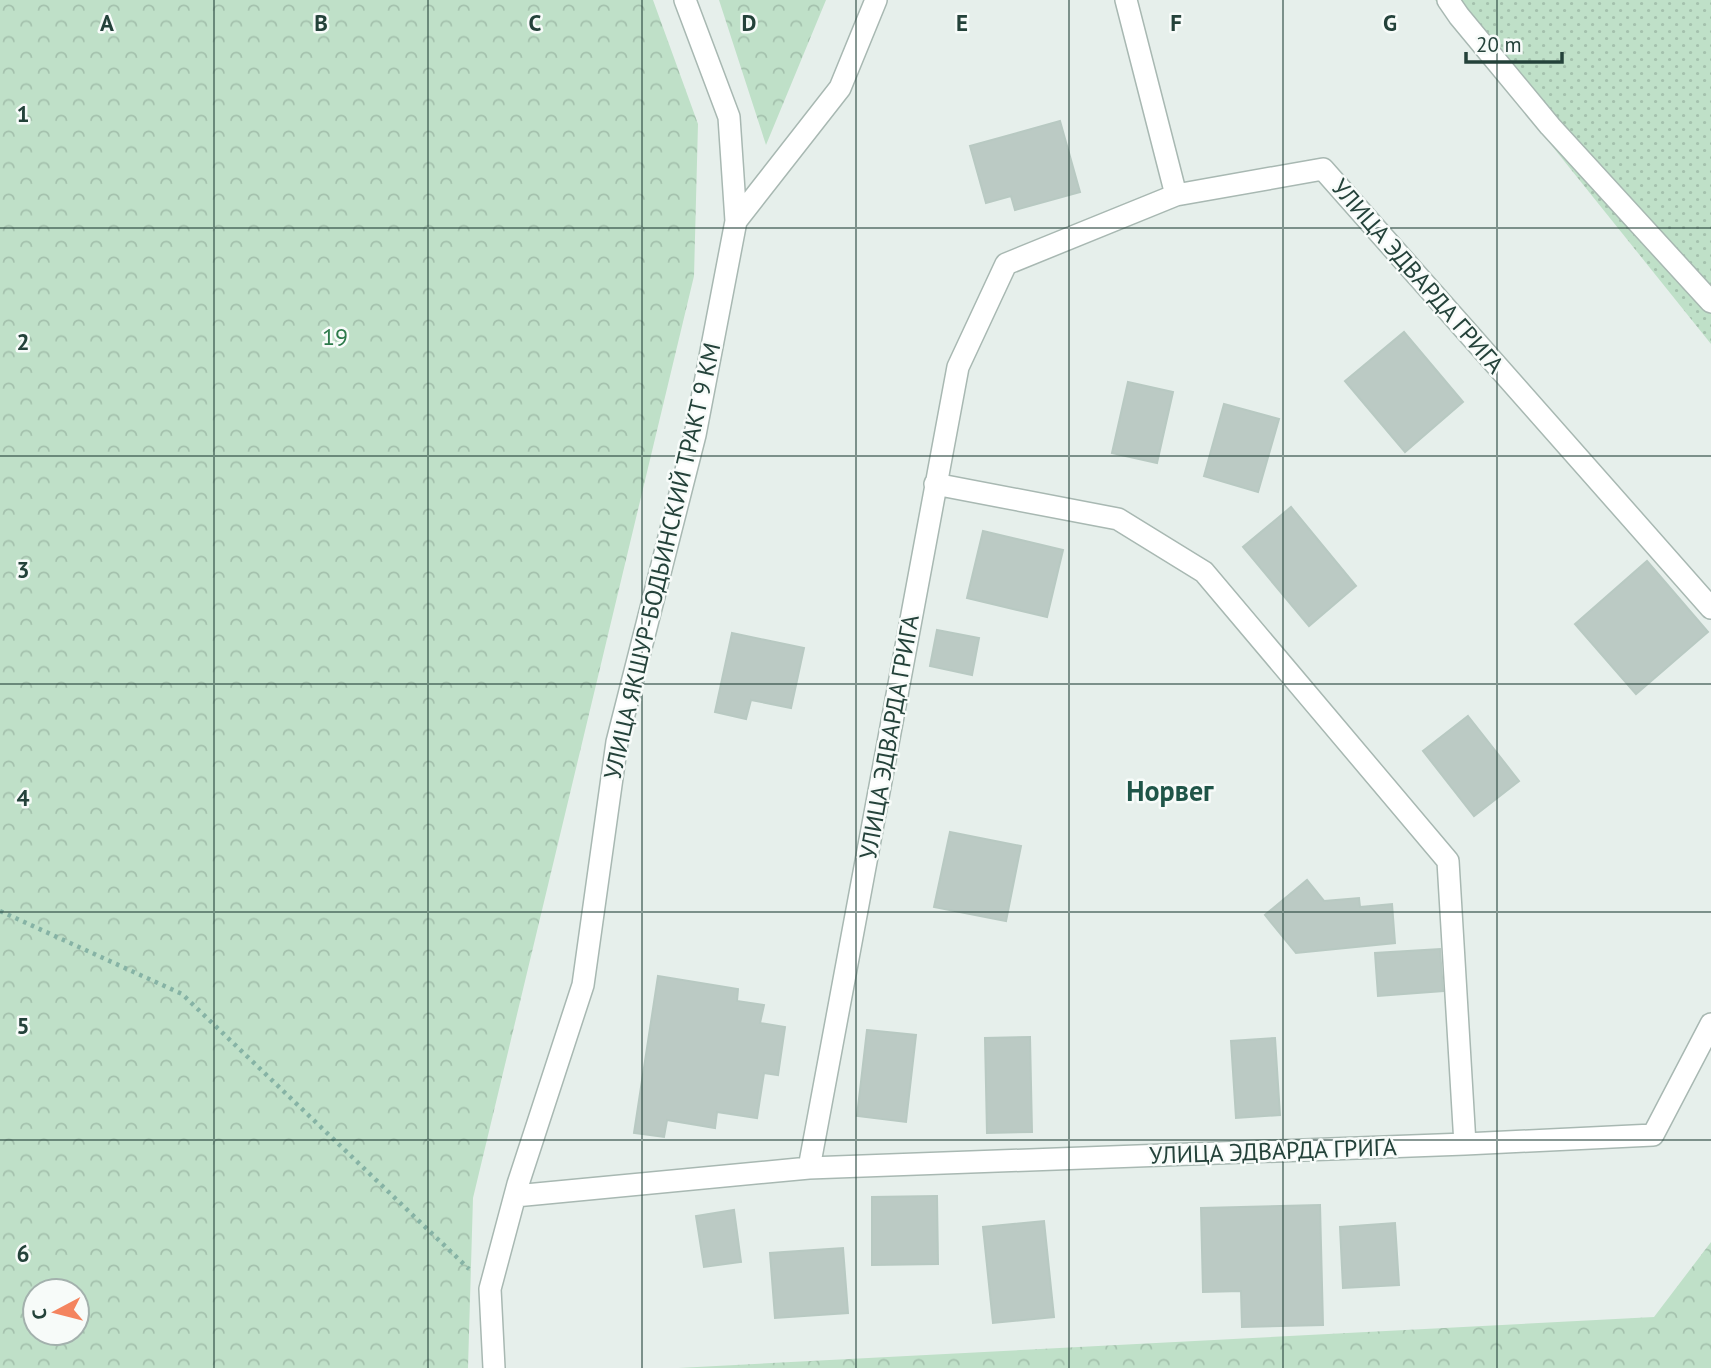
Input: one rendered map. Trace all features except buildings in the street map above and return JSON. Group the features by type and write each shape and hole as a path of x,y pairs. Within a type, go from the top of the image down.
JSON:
{"street":[{"name":"УЛИЦА ЯКШУР-БОДЬИНСКИЙ ТРАКТ 9 КМ","path":"494,1368 489,1289 514,1196 583,985 617,743 695,435 736,221 729,117 685,0"},
{"path":"736,221 840,88 876,0"},
{"path":"1126,0 1176,195"},
{"path":"1448,0 1550,125 1711,302"},
{"name":"УЛИЦА ЭДВАРДА ГРИГА","path":"1711,608 1323,169 1176,195 1006,264 958,367 809,1168 1653,1135 1711,1024"},
{"path":"935,484 1118,519 1204,572 1448,861 1465,1144"},
{"path":"514,1196 809,1168"}],"path":[{"path":"0,911 182,994 489,1289"}],"green space":[{"name":"19","path":"0,0 653,0 698,124 694,276 473,1198 468,1368 0,1368"},
{"path":"719,0 826,0 766,145"},
{"path":"1435,0 1711,0 1711,344"},
{"path":"1711,1242 1711,1368 678,1368 1654,1317"}],"district":[{"name":"Норвег","path":"1170,790"}]}
